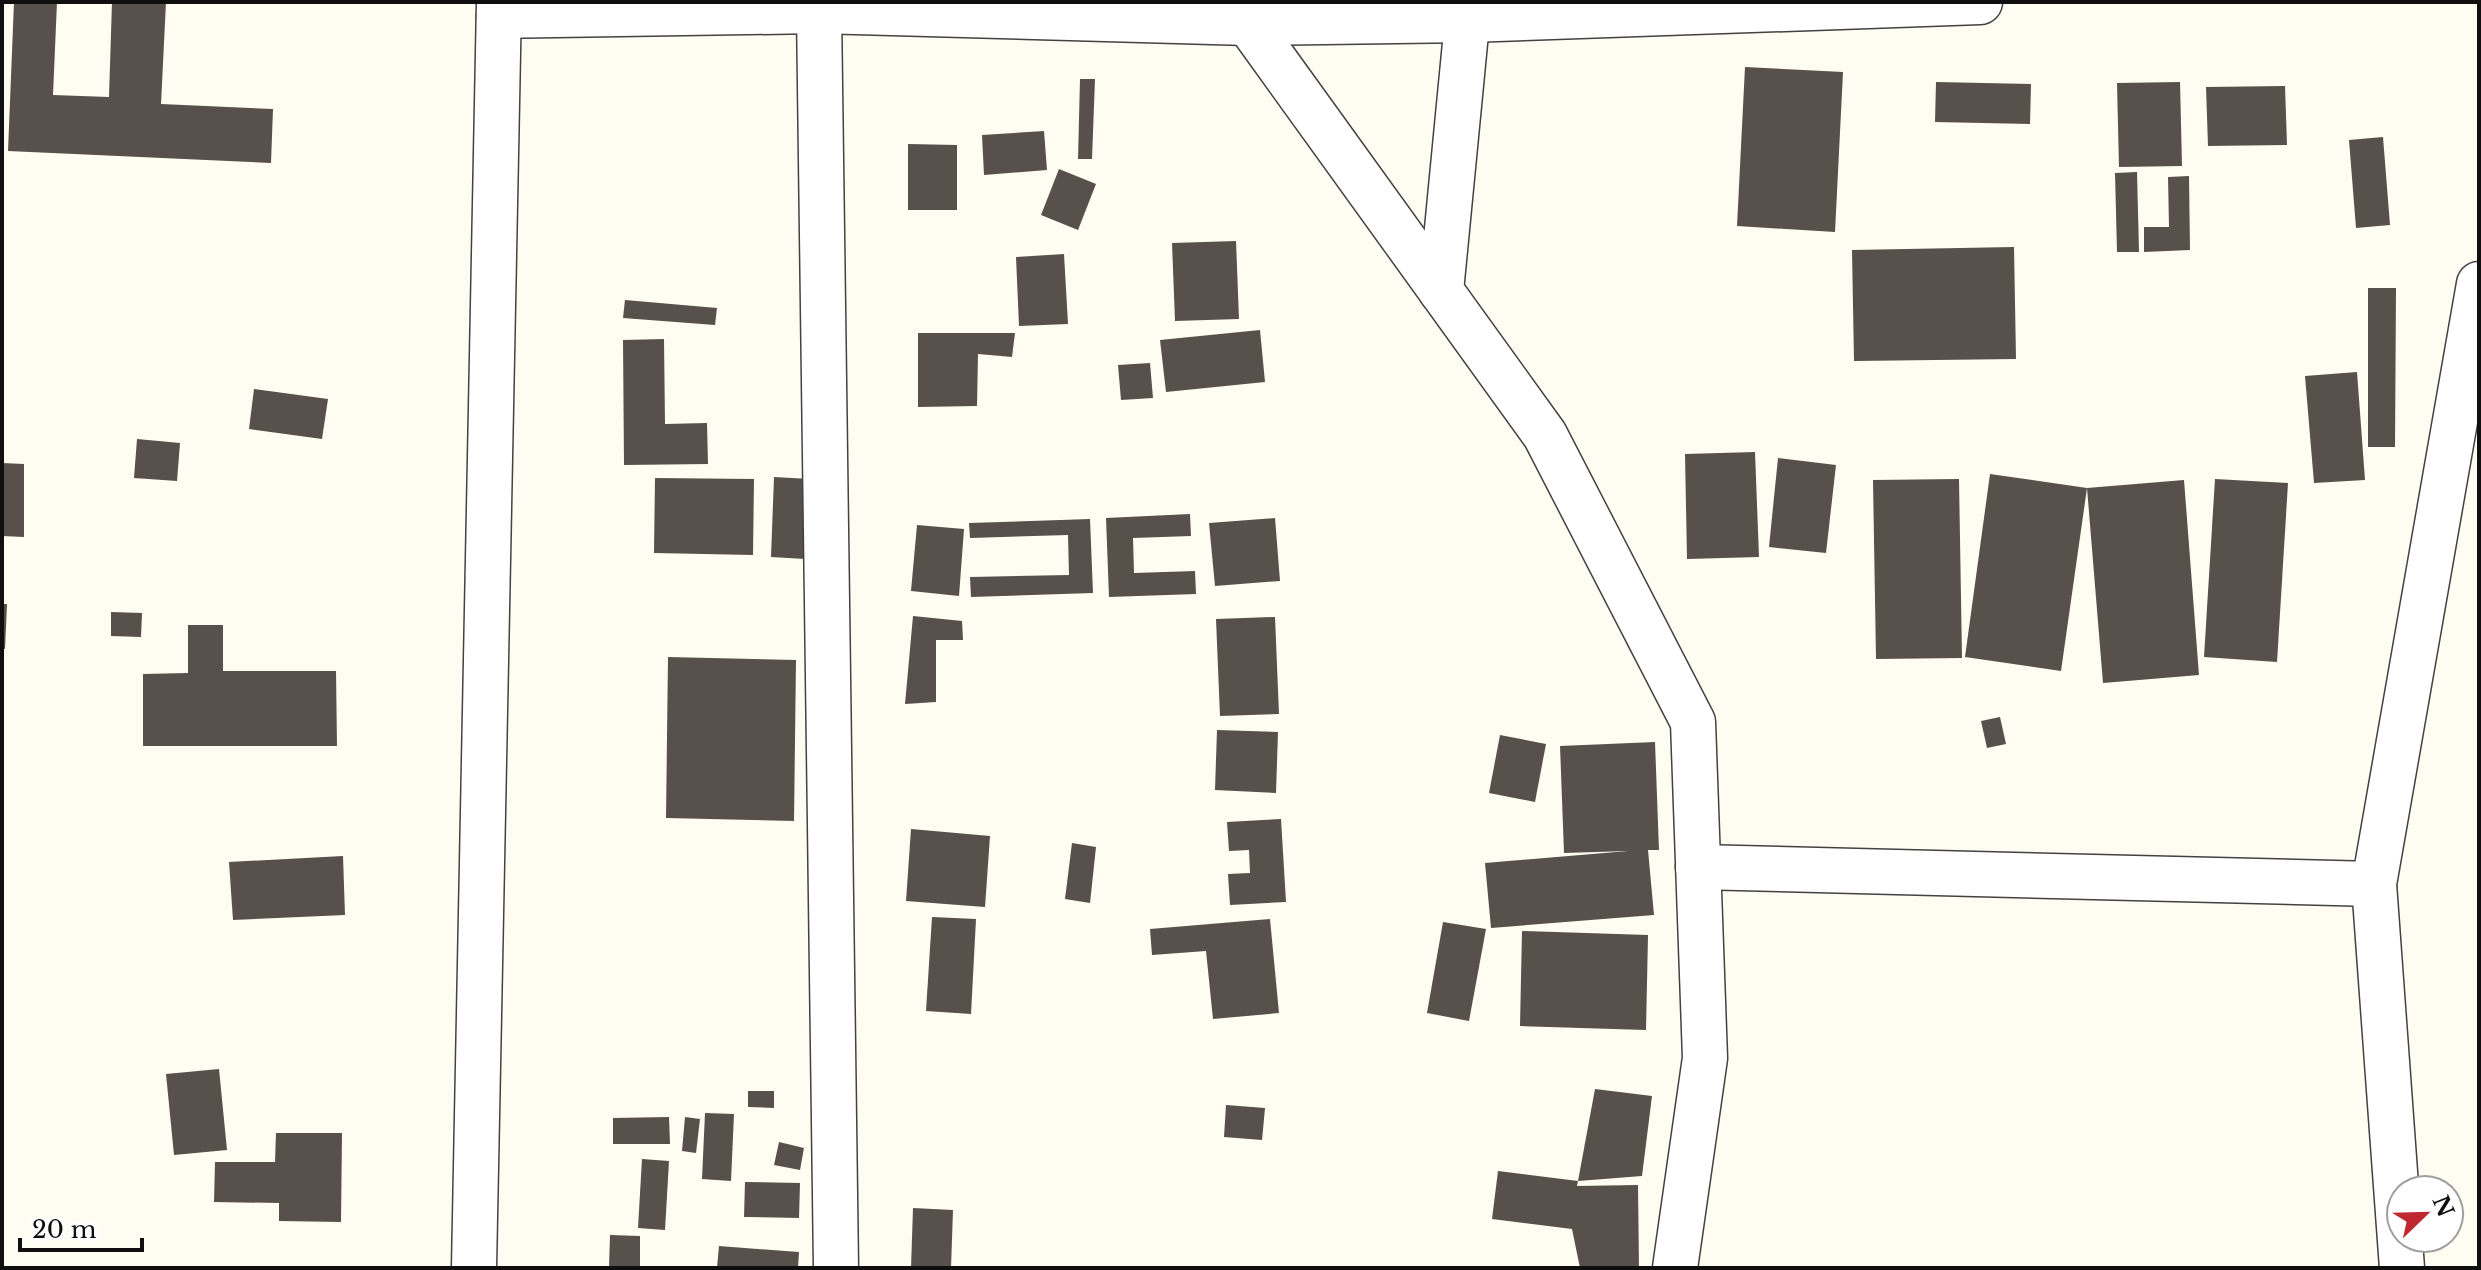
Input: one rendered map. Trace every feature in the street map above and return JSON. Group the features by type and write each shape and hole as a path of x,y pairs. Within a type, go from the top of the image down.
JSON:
{"street":[{"path":"474,1268 499,9 819,11 1248,23 1469,11 1980,2"},
{"path":"819,11 836,1268"},
{"path":"1441,291 1469,11"},
{"path":"1248,23 1545,435 1693,722 1705,1058 1675,1268"},
{"path":"2402,1268 2374,884 2479,284"},
{"path":"1698,867 2374,884"}],"building":[{"path":"14,2 57,2 53,95 109,97 112,2 166,2 161,104 273,109 271,163 8,151"},
{"path":"1745,67 1843,72 1835,232 1737,226"},
{"path":"1080,79 1095,79 1092,159 1078,159"},
{"path":"1936,82 2031,84 2030,124 1935,122"},
{"path":"2180,82 2182,166 2119,167 2117,83"},
{"path":"2285,86 2287,145 2208,146 2206,87"},
{"path":"1044,131 1047,170 984,175 982,135"},
{"path":"2383,137 2390,225 2356,228 2349,140"},
{"path":"908,144 957,145 957,210 908,210"},
{"path":"1059,169 1096,184 1078,230 1041,215"},
{"path":"2137,172 2139,252 2117,252 2115,173"},
{"path":"2189,176 2190,250 2144,252 2144,227 2169,227 2168,177"},
{"path":"1236,241 1239,319 1175,321 1172,243"},
{"path":"2014,247 2016,359 1854,361 1852,250"},
{"path":"1064,254 1068,324 1019,326 1016,257"},
{"path":"2368,288 2396,288 2395,447 2368,447"},
{"path":"625,300 717,308 715,325 623,318"},
{"path":"1260,330 1265,382 1166,392 1160,340"},
{"path":"918,333 1015,333 1012,357 978,354 977,406 918,407"},
{"path":"664,339 665,424 707,423 708,464 624,465 623,340"},
{"path":"1150,363 1153,398 1121,400 1118,365"},
{"path":"2357,372 2365,480 2314,483 2305,376"},
{"path":"254,389 328,399 322,439 249,429"},
{"path":"137,439 180,443 177,481 134,478"},
{"path":"1755,452 1759,557 1687,559 1685,454"},
{"path":"1778,458 1836,465 1826,553 1769,547"},
{"path":"2,463 24,464 24,537 2,536"},
{"path":"1990,474 2087,488 2061,671 1965,657"},
{"path":"774,477 810,479 805,559 771,557"},
{"path":"655,478 754,479 753,555 654,553"},
{"path":"1959,479 1962,658 1876,659 1873,480"},
{"path":"2215,479 2288,483 2277,662 2204,657"},
{"path":"2184,480 2199,675 2103,683 2087,488"},
{"path":"1190,514 1191,536 1133,538 1134,573 1195,571 1196,594 1109,597 1106,518"},
{"path":"1275,518 1280,581 1215,586 1209,523"},
{"path":"1090,519 1093,593 971,597 970,577 1069,575 1068,535 970,538 969,523"},
{"path":"917,525 964,529 959,596 911,591"},
{"path":"2,604 7,604 5,649 2,648"},
{"path":"111,612 142,613 141,637 111,636"},
{"path":"913,616 962,621 963,640 936,640 936,702 905,704"},
{"path":"1275,617 1279,714 1220,716 1216,619"},
{"path":"188,625 223,625 223,671 336,671 337,746 143,746 143,674 188,673"},
{"path":"668,657 796,660 794,821 666,818"},
{"path":"2000,717 2006,744 1987,748 1981,721"},
{"path":"1217,730 1278,732 1276,793 1215,790"},
{"path":"1500,735 1546,744 1535,802 1489,793"},
{"path":"1655,742 1659,850 1648,850 1654,915 1491,928 1485,863 1628,851 1564,853 1560,746"},
{"path":"1281,819 1286,902 1230,905 1228,874 1250,873 1249,850 1229,851 1227,822"},
{"path":"911,829 990,836 985,907 906,901"},
{"path":"1072,843 1096,847 1090,903 1065,899"},
{"path":"343,856 345,915 233,920 229,862"},
{"path":"932,917 976,919 971,1014 926,1011"},
{"path":"1270,919 1279,1013 1213,1019 1206,951 1152,955 1150,929"},
{"path":"1443,922 1486,929 1469,1021 1427,1013"},
{"path":"1522,931 1648,935 1646,1030 1520,1026"},
{"path":"219,1069 227,1150 174,1155 166,1074"},
{"path":"1595,1089 1652,1096 1642,1176 1578,1181"},
{"path":"748,1091 774,1091 774,1108 748,1107"},
{"path":"1226,1105 1265,1108 1262,1140 1224,1137"},
{"path":"705,1113 734,1114 731,1181 702,1179"},
{"path":"669,1117 670,1144 613,1144 613,1118"},
{"path":"685,1117 700,1119 696,1153 682,1151"},
{"path":"276,1133 342,1133 341,1222 279,1221 279,1203 214,1202 215,1162 275,1162"},
{"path":"779,1142 804,1148 800,1170 774,1165"},
{"path":"642,1159 669,1161 665,1230 638,1228"},
{"path":"1498,1171 1578,1181 1577,1186 1638,1185 1639,1268 1580,1268 1572,1229 1492,1219"},
{"path":"745,1182 800,1183 799,1218 744,1217"},
{"path":"913,1208 953,1210 951,1268 911,1268"},
{"path":"610,1235 640,1236 640,1268 609,1268"},
{"path":"719,1246 799,1252 798,1268 717,1268"}]}
